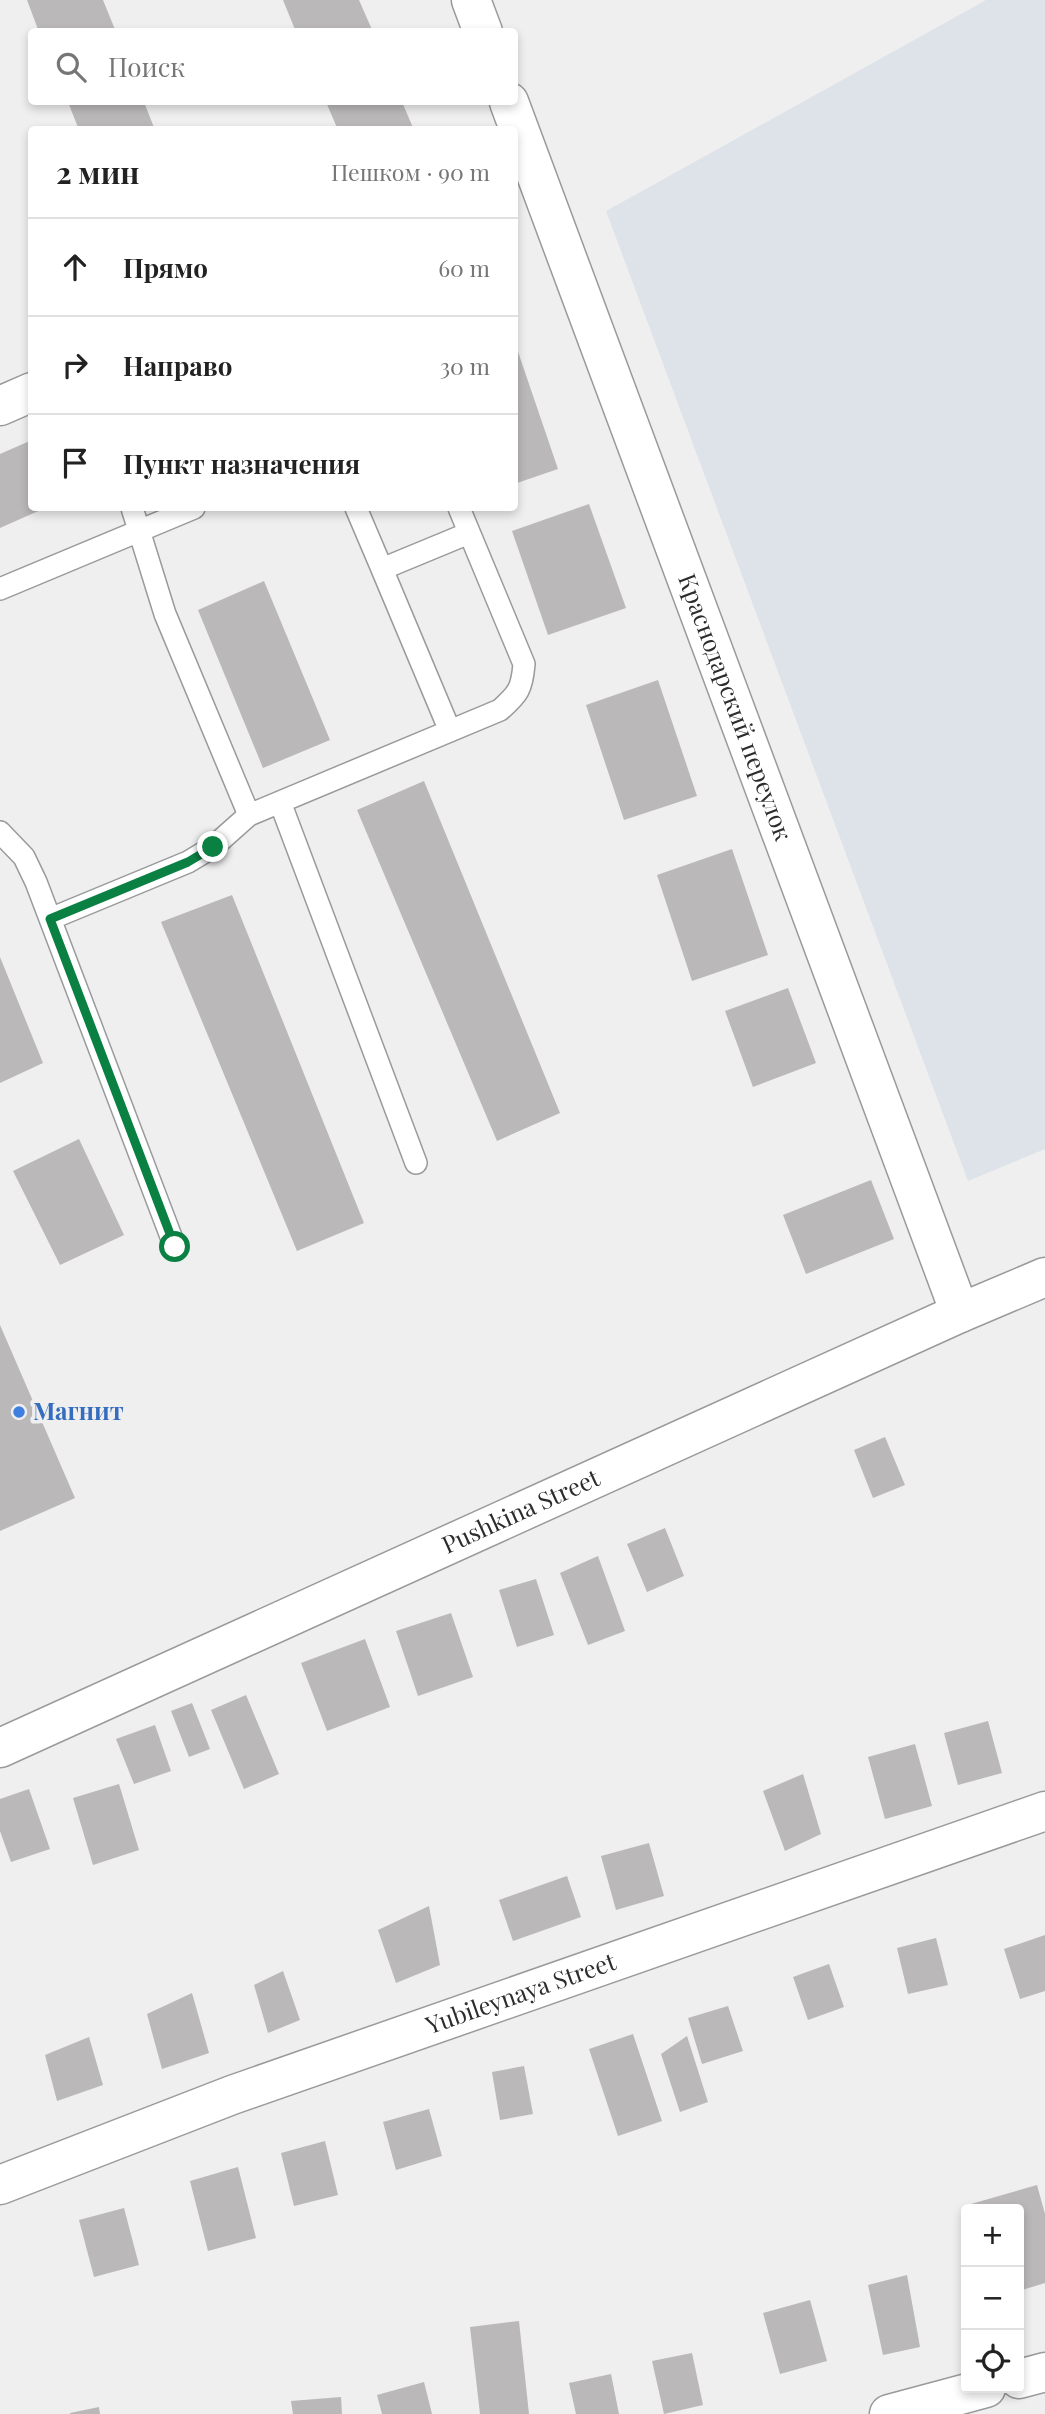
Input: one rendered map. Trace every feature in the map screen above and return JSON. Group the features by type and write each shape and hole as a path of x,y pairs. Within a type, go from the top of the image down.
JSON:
{"street":[{"path":"471,0 482,28"},
{"name":"Краснодарский переулок","path":"510,105 514,126"},
{"name":"Краснодарский переулок","path":"518,143 526,180 960,1313"},
{"path":"0,406 28,394"},
{"name":"Pushkina Street","path":"0,1748 960,1313 1045,1277"},
{"name":"Yubileynaya Street","path":"0,2185 245,2091 1045,1811"},
{"path":"1024,2378 1045,2372"},
{"path":"888,2414 967,2393"}],"lane":[{"path":"133,511 165,614 249,815"},
{"path":"0,589 186,511"},
{"path":"357,511 450,731"},
{"path":"50,919 188,862 213,847 249,815 500,710 516,696 523,682 524,664 460,511"},
{"path":"382,569 469,533"},
{"path":"280,802 416,1163"},
{"path":"0,832 24,857 175,1247"}],"shaded area":[{"path":"986,0 1045,0 1045,1149 968,1181 606,211"}],"building":[{"path":"27,0 103,0 114,28 38,28"},
{"path":"283,0 359,0 371,28 294,28"},
{"path":"69,105 145,105 153,126 77,126"},
{"path":"327,105 403,105 412,126 336,126"},
{"path":"518,352 558,469 518,483"},
{"path":"28,442 28,511 38,511 0,528 0,454"},
{"path":"589,504 626,608 548,635 512,531"},
{"path":"264,581 330,740 263,768 198,610"},
{"path":"658,680 697,796 624,820 586,705"},
{"path":"424,781 560,1113 497,1141 357,810"},
{"path":"732,849 768,955 692,981 657,875"},
{"path":"232,895 364,1223 297,1251 161,922"},
{"path":"0,957 43,1063 0,1083"},
{"path":"788,988 816,1063 753,1087 725,1011"},
{"path":"79,1139 124,1235 60,1265 13,1171"},
{"path":"871,1180 894,1239 806,1274 783,1215"},
{"name":"Магнит","path":"0,1325 75,1498 0,1531"},
{"path":"885,1437 905,1485 873,1498 854,1450"},
{"path":"665,1528 684,1576 647,1592 627,1544"},
{"path":"598,1556 625,1631 588,1645 560,1573"},
{"path":"536,1579 554,1635 517,1647 499,1590"},
{"path":"451,1613 473,1677 418,1696 396,1631"},
{"path":"365,1639 390,1707 327,1731 301,1663"},
{"path":"246,1695 279,1774 244,1789 211,1710"},
{"path":"192,1703 210,1749 189,1757 171,1711"},
{"path":"988,1721 1002,1773 958,1785 944,1733"},
{"path":"155,1725 171,1771 134,1784 116,1739"},
{"path":"915,1744 932,1806 885,1819 868,1757"},
{"path":"803,1774 821,1834 785,1851 763,1791"},
{"path":"119,1784 139,1850 93,1865 73,1798"},
{"path":"29,1789 50,1849 11,1862 0,1831 0,1799"},
{"path":"649,1843 664,1896 616,1910 601,1856"},
{"path":"567,1876 581,1917 513,1941 499,1900"},
{"path":"429,1906 440,1965 396,1983 378,1930"},
{"path":"1045,1935 1045,1991 1020,1999 1004,1949"},
{"path":"936,1938 948,1985 908,1994 897,1948"},
{"path":"829,1964 844,2007 808,2020 793,1977"},
{"path":"283,1971 300,2020 268,2033 254,1985"},
{"path":"192,1993 209,2053 162,2069 147,2014"},
{"path":"728,2006 743,2051 702,2064 688,2018"},
{"path":"633,2034 662,2121 618,2136 589,2049"},
{"path":"687,2036 708,2102 680,2112 661,2054"},
{"path":"89,2037 103,2085 57,2101 45,2055"},
{"path":"524,2066 533,2114 500,2120 492,2072"},
{"path":"429,2109 442,2156 396,2170 383,2122"},
{"path":"325,2141 338,2195 294,2206 281,2153"},
{"path":"238,2167 256,2238 208,2251 190,2181"},
{"path":"1037,2185 1045,2214 1045,2283 1024,2289 1024,2204 971,2204"},
{"path":"124,2208 139,2265 94,2277 79,2220"},
{"path":"907,2275 920,2347 883,2355 868,2285"},
{"path":"810,2300 827,2361 780,2374 763,2313"},
{"path":"519,2321 529,2414 480,2414 470,2327"},
{"path":"692,2353 703,2405 664,2414 652,2361"},
{"path":"611,2374 619,2414 576,2414 569,2383"},
{"path":"424,2382 432,2414 382,2414 377,2395"},
{"path":"341,2397 342,2414 293,2414 291,2401"},
{"path":"99,2407 100,2414 70,2414 70,2413"}],"place":[{"name":"Магнит","path":"19,1412"}],"route":[{"path":"175,1247 50,919 188,862 213,847"}]}
